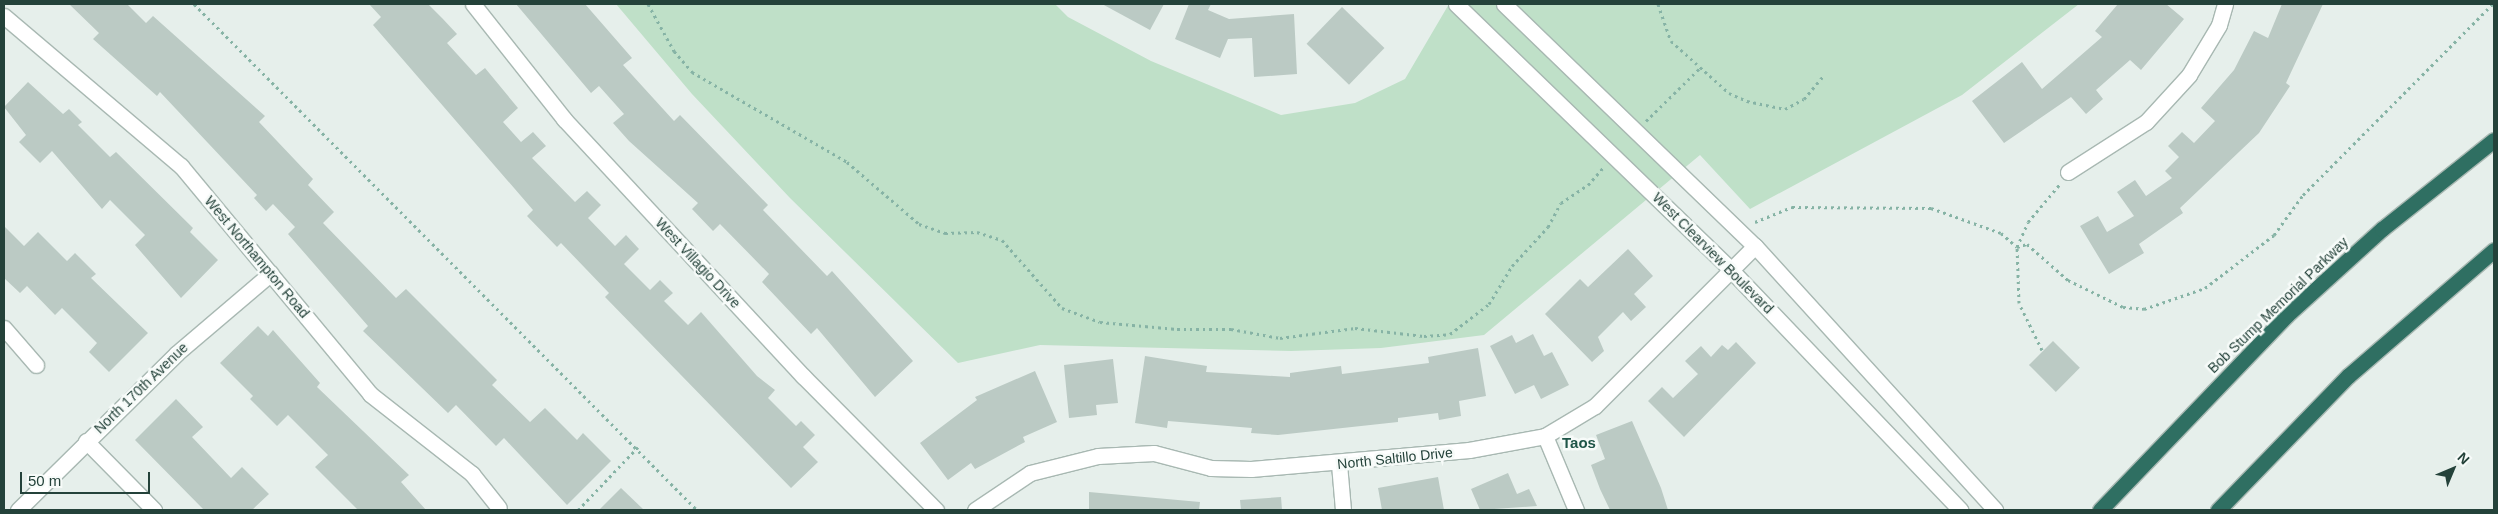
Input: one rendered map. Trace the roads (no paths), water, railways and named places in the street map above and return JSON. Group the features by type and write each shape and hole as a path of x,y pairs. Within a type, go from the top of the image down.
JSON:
{"highway":[{"name":"Bob Stump Memorial Parkway","path":"2100,510 2286,315 2382,229 2494,140"},
{"path":"2218,510 2348,376 2494,250"}],"street":[{"name":"West Villagio Drive","path":"472,4 564,119 803,376 936,510"},
{"name":"West Clearview Boulevard","path":"1456,4 1731,270 1960,510"},
{"path":"1504,4 1755,246 1995,510"},
{"path":"2065,176 2146,122 2189,75 2219,25 2225,4"},
{"name":"West Northampton Road","path":"4,16 181,166 370,394 472,474 499,508"},
{"name":"North Saltillo Drive","path":"975,510 1030,473 1098,456 1154,453 1211,468 1339,464 1509,445 1546,436 1595,406 1755,246"},
{"name":"North 170th Avenue","path":"18,510 177,353 271,273"},
{"path":"4,328 36,365"},
{"path":"1546,436 1576,510"},
{"path":"86,441 154,510"},
{"path":"1339,464 1343,510"}],"district":[{"name":"Taos","path":"1579,443"}]}
